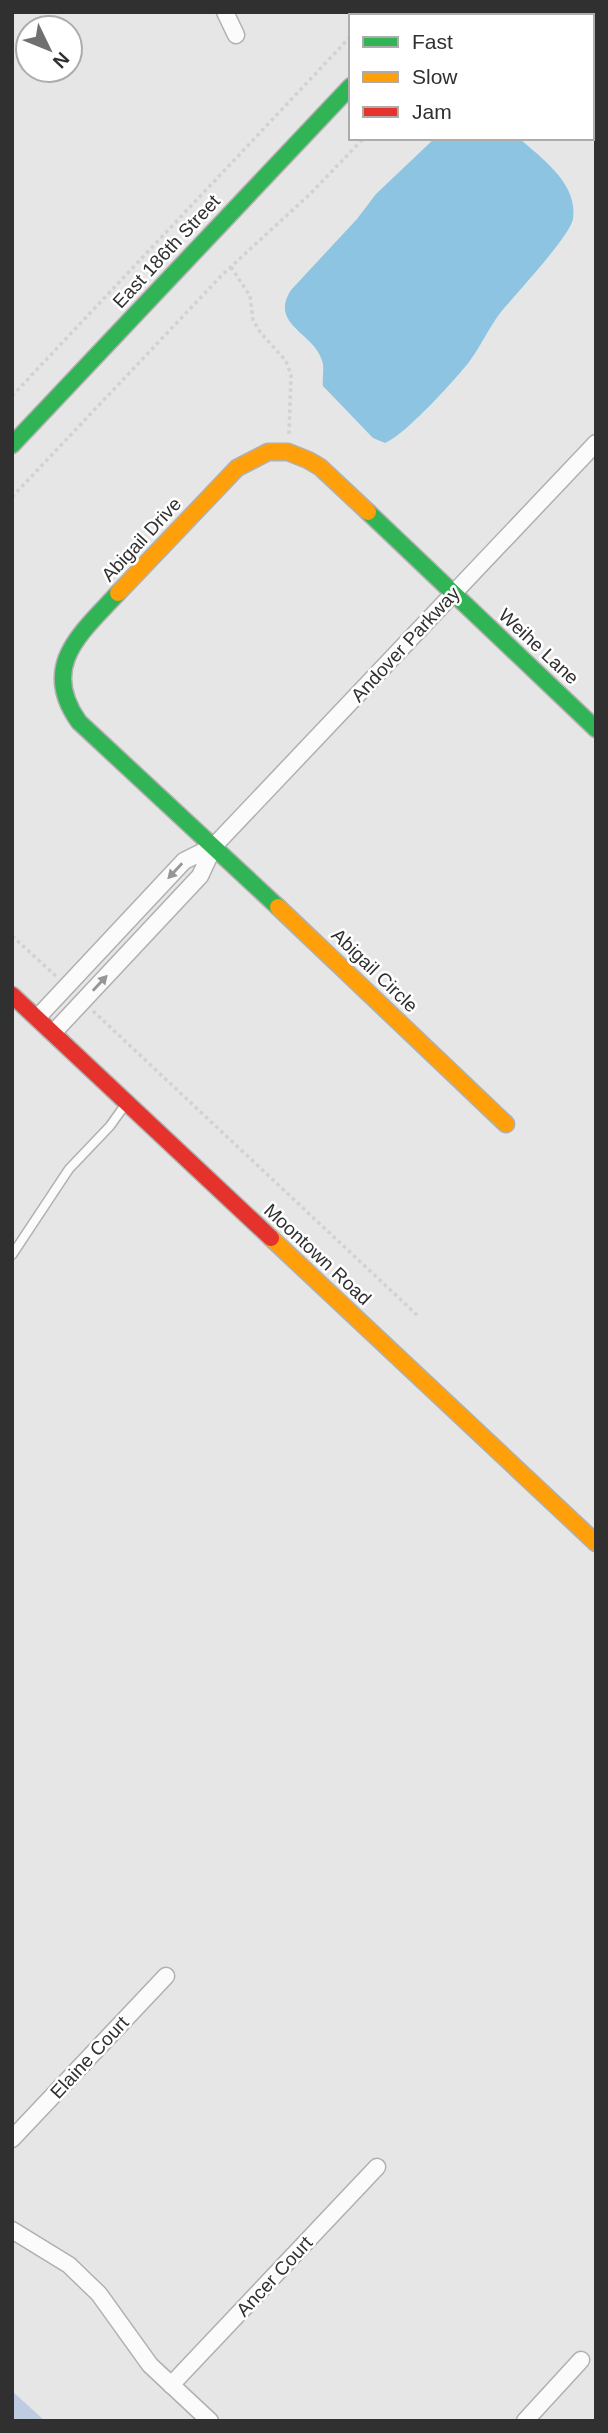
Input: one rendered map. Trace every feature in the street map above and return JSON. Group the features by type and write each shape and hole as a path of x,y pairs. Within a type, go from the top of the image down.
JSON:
{"street":[{"path":"225,12 236,35"},
{"name":"East 186th Street","path":"12,445 349,88"},
{"name":"Andover Parkway","path":"37,1018 184,861 214,846 596,443"},
{"name":"Abigail Drive","path":"214,846 71,711 63,696 60,682 64,660 77,637 237,468 256,455 274,451 287,452"},
{"path":"287,452 307,458 320,467 453,594"},
{"name":"Weihe Lane","path":"453,594 596,729"},
{"name":"Andover Parkway","path":"53,1033 201,876 214,846"},
{"name":"Abigail Circle","path":"214,846 506,1124"},
{"name":"Moontown Road","path":"12,995 596,1543"},
{"name":"Elaine Court","path":"12,2139 166,1976"},
{"name":"Ancer Court","path":"171,2385 377,2167"},
{"path":"12,2230 69,2265 99,2294 150,2365 210,2421"},
{"path":"524,2421 581,2360"}],"lane":[{"path":"12,1255 69,1169 110,1126 127,1103"}],"path":[{"path":"12,396 349,38"},
{"path":"12,497 231,267 311,194 362,140"},
{"path":"231,267 250,296 253,320 260,332 286,361 290,375 287,452"},
{"path":"12,936 67,987"},
{"path":"83,1002 417,1315"}],"shaded area":[{"path":"12,2391 45,2421 12,2421"}],"water":[{"path":"433,140 521,140 548,163 564,183 573,206 570,227 497,318 462,371 416,419 385,443 373,438 323,386 323,364 319,353 289,321 285,312 291,290 357,219 376,194"}],"traffic: fast":[{"path":"12,445 349,88"},
{"path":"368,512 596,729"},
{"path":"118,593 91,622 70,652 64,667 63,684 68,702 79,722 278,907"}],"traffic: slow":[{"path":"118,593 237,468 268,452 288,452 320,467 368,512"},
{"path":"278,907 506,1124"},
{"path":"271,1238 596,1543"}],"traffic: jam":[{"path":"12,995 271,1238"}]}
